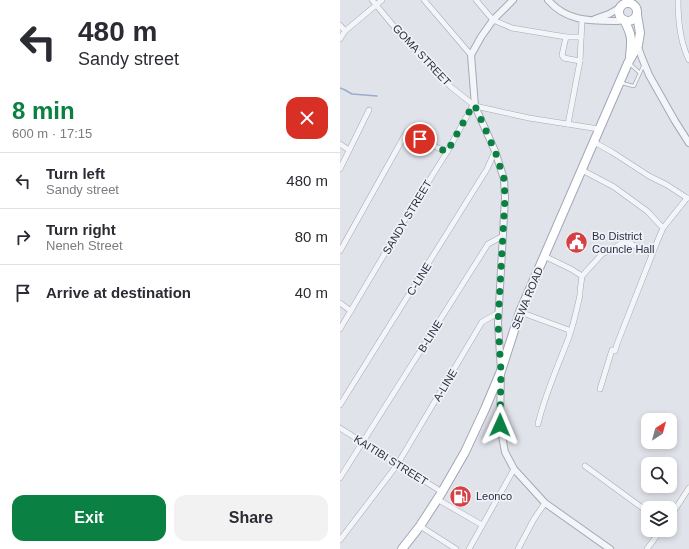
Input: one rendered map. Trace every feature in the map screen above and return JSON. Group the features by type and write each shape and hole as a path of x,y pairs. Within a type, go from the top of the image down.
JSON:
{"main road":[{"path":"628,62 631,36 629,29 619,14 619,11 624,4 632,4 637,8 640,33 638,45"},
{"path":"624,20 627,21 634,19 637,8"},
{"name":"SEWA ROAD","path":"402,549 420,526 465,452 501,371 520,312 619,82 638,45"}],"street":[{"name":"GOMA STREET","path":"372,0 401,35 451,87 474,105"},
{"path":"340,39 345,32 382,0"},
{"path":"424,0 471,55"},
{"path":"476,0 493,20 512,28 566,37 581,37"},
{"path":"513,0 493,20 471,55 474,105 495,151 504,179 505,198 498,313 501,371 500,425 505,452 514,469 545,503 610,549"},
{"path":"548,0 558,10 582,20 624,20"},
{"path":"678,0 681,36 684,50 689,60"},
{"path":"591,20 609,14 624,4"},
{"path":"568,124 580,61 582,20"},
{"path":"340,25 345,32"},
{"path":"631,36 638,45 649,74 689,143"},
{"path":"566,37 562,55 564,58 580,61"},
{"path":"474,105 529,118 599,129"},
{"name":"SANDY STREET","path":"340,329 474,105"},
{"path":"340,168 368,110"},
{"path":"340,251 406,133 447,152"},
{"path":"594,142 688,198 663,228 615,351 612,350 600,389"},
{"path":"340,144 349,150"},
{"name":"C-LINE","path":"340,405 487,169 495,151"},
{"path":"582,170 614,187 647,211 663,228"},
{"name":"B-LINE","path":"340,478 488,244 502,236"},
{"path":"538,424 553,376 569,335 580,295 582,276 602,254 624,242 652,254"},
{"path":"544,256 582,276"},
{"path":"340,303 351,311"},
{"path":"520,312 569,330 569,335"},
{"name":"A-LINE","path":"397,465 482,322 498,313"},
{"name":"KAITIBI STREET","path":"340,428 397,465 482,525"},
{"path":"340,540 397,465"},
{"path":"585,466 641,507"},
{"path":"469,549 514,469"},
{"path":"677,506 689,488"},
{"path":"519,549 534,519 545,503"},
{"path":"420,526 456,549"},
{"path":"647,549 656,537"}],"lane":[{"path":"628,62 640,73"},
{"path":"619,82 634,86 644,63"}],"waterway":[{"path":"340,88 352,94 377,96"}],"place":[{"name":"Bo District Councle Hall","path":"577,242"},
{"name":"Leonco","path":"460,496"}],"route":[{"path":"420,139 447,152 473,105 475,106 495,151 504,179 505,198 498,323 501,371 500,425"}]}
